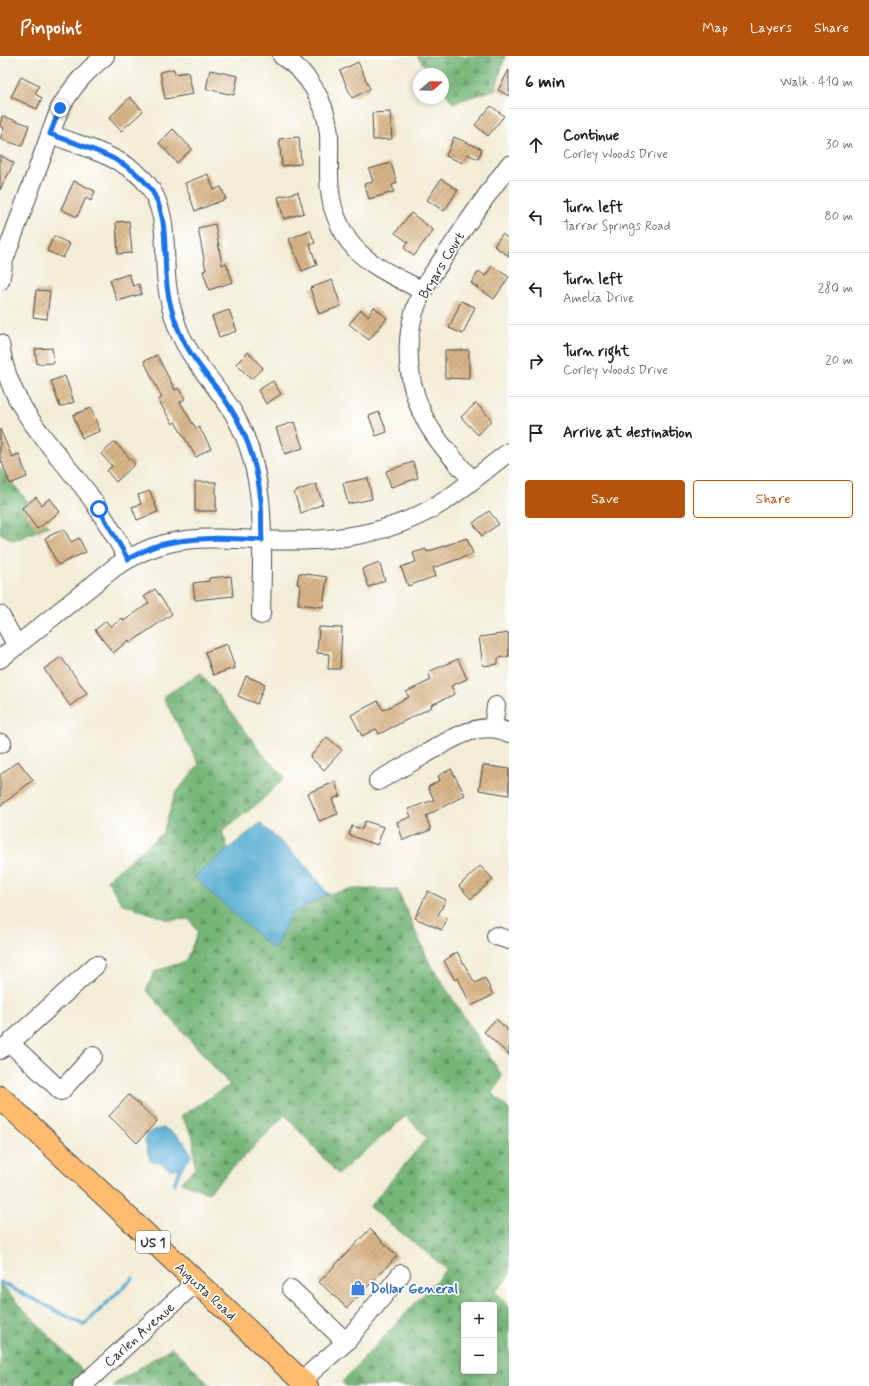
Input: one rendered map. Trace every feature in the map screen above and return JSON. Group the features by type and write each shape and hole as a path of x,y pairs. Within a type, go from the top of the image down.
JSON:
{"main road":[{"name":"Augusta Road","path":"0,1097 304,1383"}],"street":[{"path":"1,274 4,260 60,108 78,80 105,56"},
{"path":"282,56 304,74 317,92 321,102 329,135 329,188 338,221 343,231 356,249 372,264 423,292"},
{"path":"50,134 127,166 144,180 156,199 164,220 166,277 169,299 175,321 189,352 223,397 235,416 253,457 261,502 261,615"},
{"name":"Bryars Court","path":"472,480 436,435 424,416 415,396 410,374 409,341 412,319 428,282 462,230 509,165"},
{"path":"0,344 6,371 14,392 25,412 37,431 99,509 128,559"},
{"path":"0,659 115,567 128,559 159,546 181,540 203,538 262,540 322,539 344,537 388,527 429,510 448,498 509,452"},
{"path":"0,615 17,646"},
{"path":"378,781 465,733 481,729 501,730 496,706"},
{"path":"94,1056 61,1091 5,1046 96,965"},
{"path":"304,1383 346,1342 402,1274"},
{"name":"Carlen Avenue","path":"82,1386 196,1282"},
{"path":"291,1289 346,1342"}],"green space":[{"path":"417,56 505,56 496,89 453,103 449,98 449,68 426,68"},
{"path":"0,468 48,526 14,541 0,533"},
{"path":"201,673 265,757 285,777 260,802 222,831 228,849 195,877 291,914 328,894 354,889 397,889 429,962 502,1076 493,1093 509,1110 509,1276 495,1292 509,1307 509,1386 346,1386 342,1382 447,1269 369,1207 427,1138 406,1116 338,1174 285,1115 208,1193 181,1182 195,1168 193,1137 181,1116 230,1085 146,990 155,971 185,962 198,932 189,919 169,920 121,903 107,879 163,833 175,794 199,764 163,697"},
{"path":"0,1284 89,1378 82,1386 0,1386"},
{"path":"172,1347 211,1386 113,1386 116,1383"}],"water":[{"path":"260,823 304,863 328,894 291,914 274,950 194,877"},
{"path":"164,1128 184,1142 191,1156 185,1164 179,1168 169,1169 165,1166 150,1161 145,1141 146,1134 154,1130"}],"building":[{"path":"358,62 370,89 352,98 340,71"},
{"path":"174,69 175,74 188,72 193,94 165,99 160,72"},
{"path":"210,70 238,76 234,95 206,89"},
{"path":"509,70 509,96 498,90"},
{"path":"21,77 39,86 35,94 42,98 37,109 11,97"},
{"path":"130,97 143,111 121,131 109,118"},
{"path":"491,106 504,116 488,136 475,125"},
{"path":"390,112 392,139 373,140 372,113"},
{"path":"2,116 29,125 22,146 0,139 4,128 0,126"},
{"path":"173,129 192,149 177,163 159,143"},
{"path":"299,137 301,164 282,166 279,139"},
{"path":"454,137 482,149 478,159 467,154 463,163 446,156"},
{"path":"0,155 14,163 0,190"},
{"path":"391,163 397,183 392,185 394,192 369,199 364,184 373,182 369,169"},
{"path":"208,174 214,190 221,187 226,199 195,211 185,183"},
{"path":"441,179 458,190 444,211 427,200"},
{"path":"74,181 95,191 91,201 86,198 77,217 61,209"},
{"path":"298,192 304,213 284,219 278,197"},
{"path":"411,213 433,230 414,256 404,248 408,242 395,233"},
{"path":"129,221 132,253 118,254 116,222"},
{"path":"215,224 222,265 226,263 233,282 209,290 203,271 206,270 198,228"},
{"path":"310,230 315,243 310,245 317,265 302,271 289,239"},
{"path":"502,234 509,239 509,256 494,246"},
{"path":"54,236 70,244 63,258 47,251"},
{"path":"492,266 509,277 494,299 471,283 479,271 485,276"},
{"path":"129,274 133,286 139,284 142,294 117,301 110,280"},
{"path":"332,280 341,306 319,314 310,288"},
{"path":"36,290 50,291 47,319 33,317"},
{"path":"461,301 475,307 463,334 449,328"},
{"path":"374,307 387,318 369,340 349,324 361,310 368,316"},
{"path":"229,310 237,331 219,337 212,316"},
{"path":"52,348 54,363 37,364 35,349"},
{"path":"445,350 469,350 469,379 445,378"},
{"path":"248,352 263,368 251,379 236,364"},
{"path":"157,355 175,390 178,388 185,399 180,402 196,429 199,427 211,448 196,457 175,422 173,424 158,400 162,398 144,361"},
{"path":"65,376 74,402 60,407 51,381"},
{"path":"273,381 281,394 266,404 258,390"},
{"path":"476,403 492,420 478,435 461,417"},
{"path":"91,408 100,431 82,438 73,415"},
{"path":"379,412 387,432 376,436 369,416"},
{"path":"294,422 303,448 285,454 276,428"},
{"path":"0,429 12,457 19,454 27,477 10,484 0,457"},
{"path":"115,442 135,464 116,482 107,471 112,466 101,454"},
{"path":"413,462 418,478 391,487 386,471"},
{"path":"368,478 372,499 348,504 343,483"},
{"path":"195,482 216,482 216,511 195,511"},
{"path":"316,484 323,504 301,513 294,492"},
{"path":"150,491 158,512 137,520 132,507 141,504 138,495"},
{"path":"36,497 42,505 50,498 60,512 37,529 22,508"},
{"path":"489,511 499,524 482,536 473,523"},
{"path":"64,529 71,542 79,538 86,552 58,565 45,538"},
{"path":"467,538 473,554 433,568 436,576 408,586 401,567 416,562 413,553 426,549 427,552"},
{"path":"379,562 385,580 369,587 362,569"},
{"path":"299,573 327,577 323,607 298,604 300,585 297,584"},
{"path":"231,576 233,596 195,600 193,583 209,581 209,578"},
{"path":"155,589 172,614 130,643 129,640 113,653 95,630 106,621 111,627 122,618 124,621 149,603 144,597"},
{"path":"319,627 342,628 340,669 328,669 329,654 317,653"},
{"path":"509,633 509,656 498,658 498,664 483,666 479,637"},
{"path":"227,644 235,668 213,675 205,652"},
{"path":"61,657 87,693 70,706 44,669"},
{"path":"458,659 467,679 451,686 455,694 431,705 432,707 379,734 376,729 362,736 351,715 378,701 383,710 409,697 406,692 431,680 428,672"},
{"path":"246,676 265,684 257,704 238,696"},
{"path":"327,737 342,750 324,770 310,757"},
{"path":"18,761 33,780 0,806 0,775"},
{"path":"483,765 509,769 509,795 479,790"},
{"path":"451,769 465,795 426,816 431,830 403,840 397,822 411,817 408,809 434,800 428,787 440,780 438,776"},
{"path":"335,782 340,796 332,799 338,814 319,821 308,793"},
{"path":"365,821 384,827 377,845 349,835 352,826 362,829"},
{"path":"480,866 493,879 471,899 459,886"},
{"path":"428,891 446,900 438,915 447,919 442,930 415,918"},
{"path":"457,952 475,983 485,978 493,995 471,1006 458,978 455,980 444,961"},
{"path":"496,1019 509,1031 509,1055 484,1032"},
{"path":"129,1095 157,1121 137,1143 109,1116"},
{"path":"370,1229 397,1256 347,1308 319,1282"}],"waterway":[{"path":"174,1184 182,1166"},
{"path":"0,1282 84,1325 133,1278"}],"place":[{"name":"Dollar General","path":"358,1288"}],"route":[{"path":"60,108 50,134 117,161 136,172 151,189 161,209 164,220 166,277 169,299 175,321 179,332 195,362 223,397 245,436 253,457 258,479 261,502 262,540 203,538 181,540 148,549 128,559 99,509"}]}
